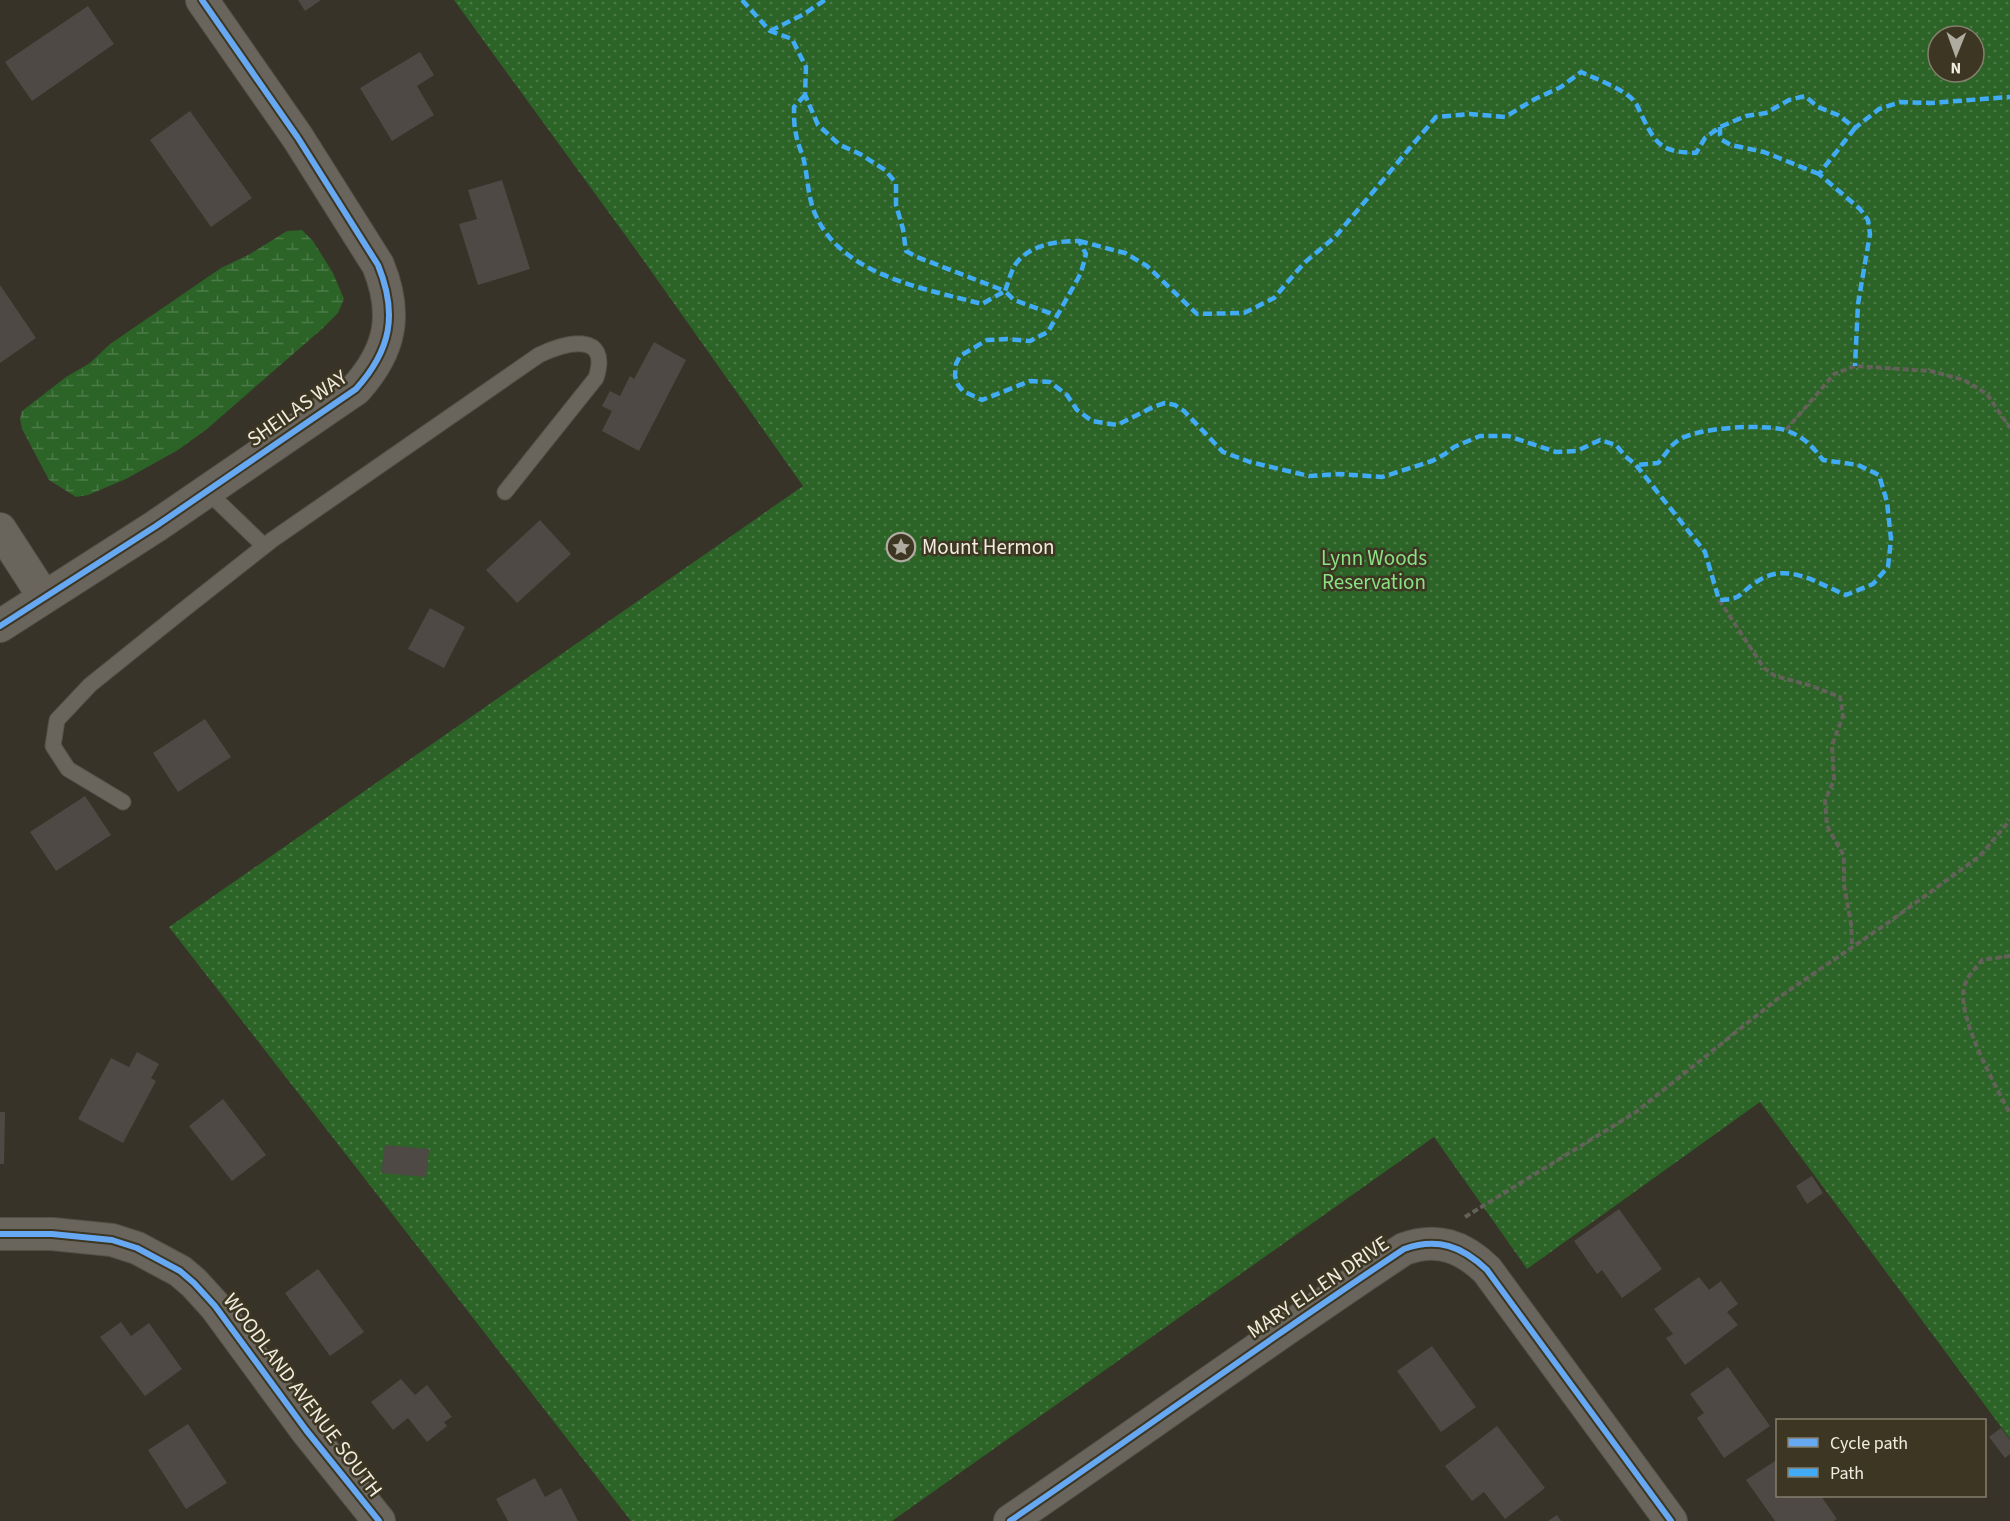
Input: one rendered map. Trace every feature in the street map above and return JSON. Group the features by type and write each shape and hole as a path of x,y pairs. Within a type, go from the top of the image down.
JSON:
{"street":[{"name":"SHEILAS WAY","path":"0,626 156,526 356,389 380,358 386,340 390,313 386,283 378,265 298,138 202,0"},
{"path":"0,529 44,597"},
{"name":"WOODLAND AVENUE SOUTH","path":"0,1234 52,1234 112,1240 136,1248 180,1271 215,1306 306,1430 379,1521"},
{"name":"MARY ELLEN DRIVE","path":"1010,1521 1302,1317 1404,1249 1423,1243 1455,1248 1476,1260 1487,1270 1671,1521"}],"lane":[{"path":"123,802 68,769 53,746 57,720 90,685 264,546 539,355 563,345 588,344 596,349 600,360 596,378 505,492"},
{"path":"207,491 264,546"}],"path":[{"path":"1786,430 1834,374 1855,366 1931,371 1964,380 1987,394 2010,428"},
{"path":"1719,600 1764,668 1775,676 1840,697 1843,716 1832,745 1834,780 1825,800 1827,826 1844,856 1844,885 1851,923 1852,947"},
{"path":"1423,1243 1636,1112 1781,996 1980,856 2010,820"},
{"path":"2010,956 1982,960 1970,975 1964,989 1965,1011 1974,1040 2010,1114"}],"green space":[{"name":"Lynn Woods Reservation","path":"454,0 2010,0 2010,1439 1760,1102 1527,1269 1434,1137 892,1521 631,1521 169,927 803,486 639,254"},
{"path":"302,230 313,241 333,273 344,299 338,313 323,328 207,429 178,450 126,479 88,495 76,497 49,480 22,429 20,419 22,411 66,377 90,363 110,344 221,268 250,254 287,231"}],"building":[{"path":"298,0 321,0 305,11"},
{"path":"88,6 114,44 32,101 5,62"},
{"path":"420,52 434,75 417,86 434,115 392,141 360,88"},
{"path":"190,111 252,198 211,227 150,140"},
{"path":"502,180 530,269 478,285 459,224 477,219 468,190"},
{"path":"0,285 36,338 0,363"},
{"path":"654,342 686,360 639,451 602,431 612,411 602,406 610,391 620,396 630,376 634,379"},
{"path":"540,520 571,554 517,603 486,570"},
{"path":"430,608 465,627 444,668 408,649"},
{"path":"205,719 231,757 178,792 153,753"},
{"path":"85,796 111,835 56,871 30,832"},
{"path":"137,1052 159,1064 151,1078 156,1081 123,1143 78,1119 111,1058 129,1067"},
{"path":"223,1099 266,1155 232,1181 189,1126"},
{"path":"0,1112 5,1112 4,1164 0,1164"},
{"path":"385,1145 429,1149 426,1177 381,1173"},
{"path":"1812,1176 1823,1193 1807,1204 1796,1186"},
{"path":"1619,1209 1662,1269 1622,1298 1602,1270 1597,1274 1574,1241"},
{"path":"318,1269 364,1332 330,1356 285,1293"},
{"path":"1699,1277 1709,1290 1721,1281 1738,1304 1727,1312 1738,1325 1685,1365 1666,1338 1673,1334 1654,1309"},
{"path":"121,1322 131,1336 149,1323 182,1369 145,1396 100,1337"},
{"path":"1432,1346 1476,1407 1441,1432 1397,1371"},
{"path":"1728,1367 1770,1426 1724,1458 1697,1418 1704,1413 1690,1394"},
{"path":"401,1379 415,1395 427,1385 452,1417 444,1422 447,1426 427,1442 408,1418 393,1430 371,1402"},
{"path":"188,1424 227,1483 186,1509 148,1450"},
{"path":"1497,1426 1545,1488 1505,1519 1484,1492 1472,1501 1445,1466"},
{"path":"2001,1428 2010,1440 2010,1454 2005,1458 1989,1437"},
{"path":"1776,1460 1776,1497 1822,1497 1837,1519 1834,1521 1775,1521 1746,1480"},
{"path":"535,1478 545,1497 561,1488 578,1521 508,1521 496,1499"},
{"path":"1557,1515 1561,1521 1548,1521"}],"marked path":[{"path":"742,0 770,31 792,39 806,67 805,95 818,125 840,145 860,154 885,170 896,183 896,205 906,251 1005,291 1014,268 1024,255 1038,247 1079,241 1086,254 1081,273 1048,332 1030,341 987,340 960,356 956,364 955,376 963,391 982,400 1030,381 1050,382 1067,395 1077,410 1092,421 1117,425 1153,407 1165,403 1175,405 1184,411 1223,452 1250,462 1309,476 1340,474 1382,477 1432,461 1454,447 1480,436 1508,436 1556,452 1577,451 1600,440 1616,445 1636,465 1705,552 1719,600 1739,596 1755,583 1778,573 1801,576 1846,595 1873,584 1888,567 1891,539 1887,502 1879,475 1858,465 1823,460 1808,443 1788,431 1748,427 1697,433 1676,442 1658,463 1636,465"},
{"path":"770,31 804,14 825,0"},
{"path":"1079,241 1125,253 1147,266 1197,314 1244,313 1274,298 1304,263 1335,237 1436,117 1470,114 1505,117 1561,87 1581,72 1624,92 1637,105 1657,142 1676,151 1696,153 1705,138 1720,127 1746,116 1766,113 1789,100 1805,96 1818,107 1838,115 1855,128 1879,109 1901,102 1931,103 2010,97"},
{"path":"805,95 794,107 794,121 812,204 817,218 830,238 847,254 867,267 913,285 982,304 1005,291 1014,300 1058,316"},
{"path":"1720,127 1722,140 1731,145 1764,152 1819,174"},
{"path":"1855,128 1819,174 1860,209 1868,220 1870,234 1858,304 1855,366"}],"cycle path":[{"path":"0,626 156,526 356,389 368,374 384,346 388,331 388,300 378,265 298,138 202,0"},
{"path":"0,1234 52,1234 112,1240 137,1248 180,1271 215,1306 306,1430 379,1521"},
{"path":"1010,1521 1404,1249 1427,1244 1438,1244 1458,1250 1487,1270 1671,1521"}],"place":[{"name":"Mount Hermon","path":"901,547"}]}
